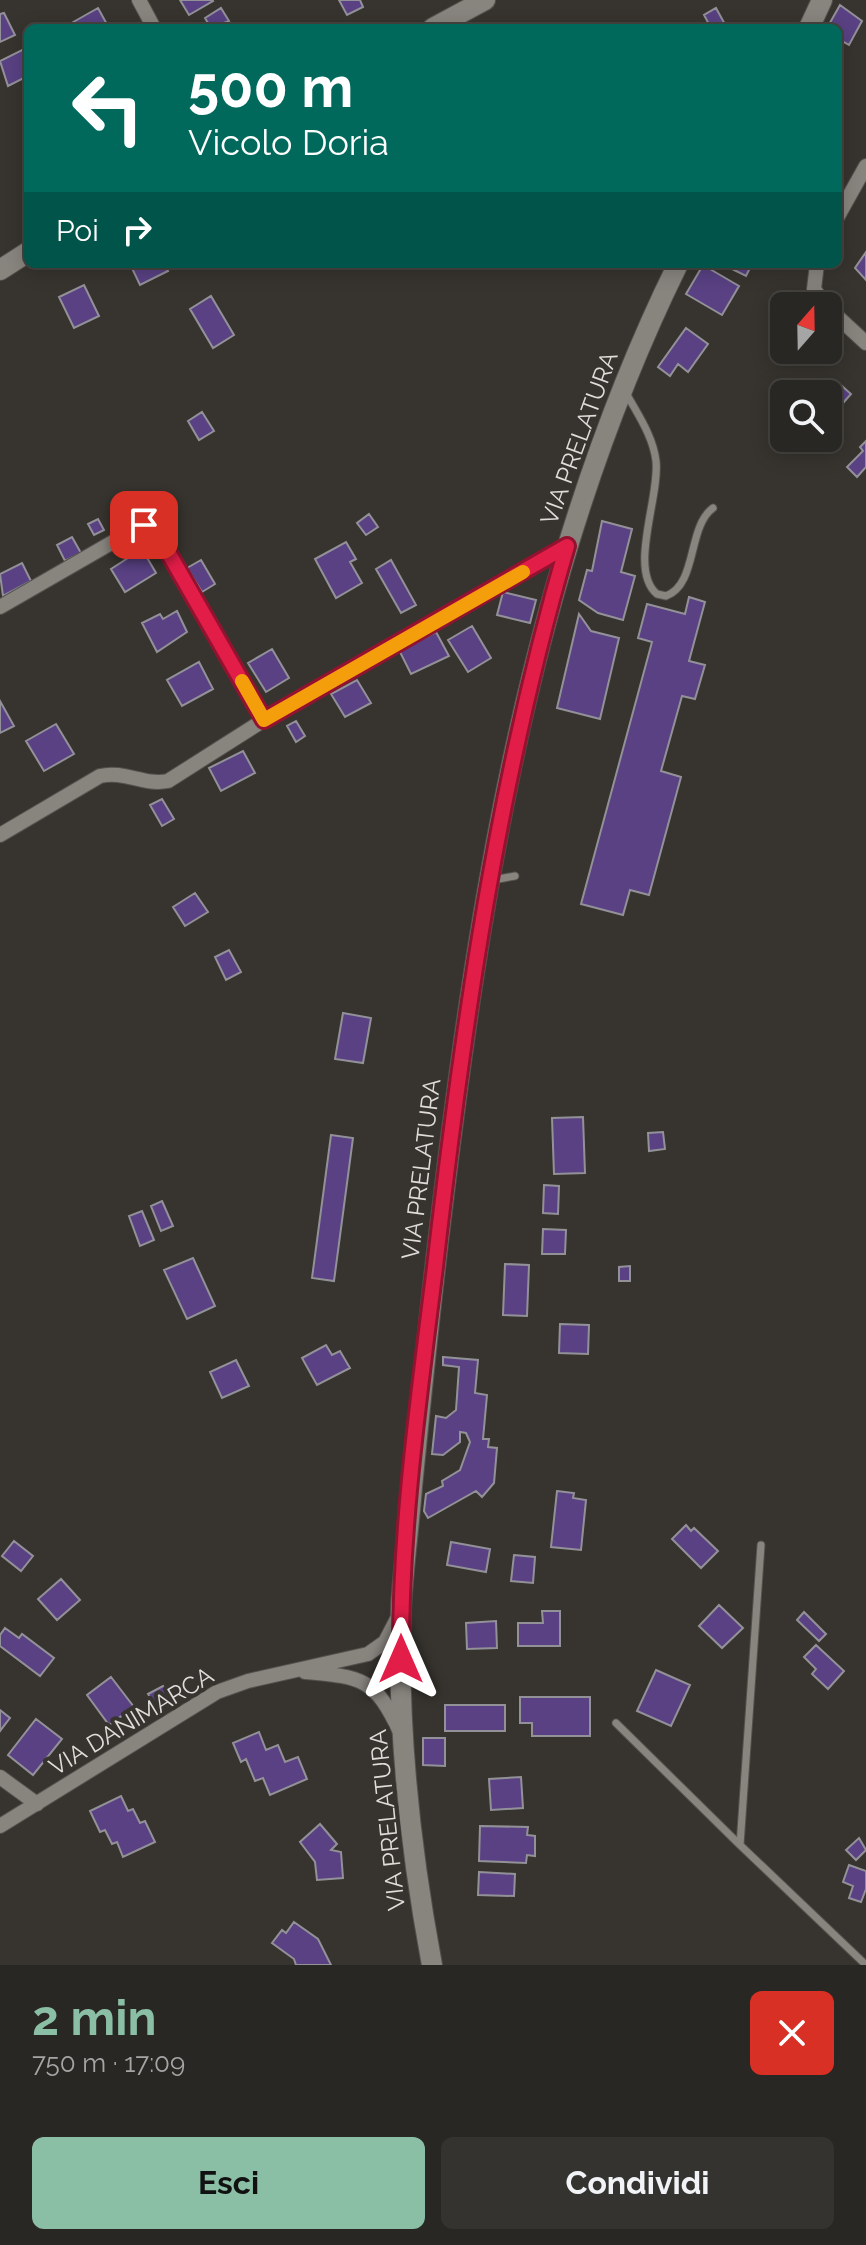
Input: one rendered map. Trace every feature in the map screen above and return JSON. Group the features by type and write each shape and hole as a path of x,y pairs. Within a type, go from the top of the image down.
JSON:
{"street":[{"path":"139,0 152,24"},
{"path":"440,24 485,0"},
{"path":"811,24 822,0"},
{"path":"842,209 866,166"},
{"path":"0,270 24,255"},
{"name":"VIA PRELATURA","path":"432,1965 419,1895 402,1737 401,1608 425,1345 454,1103 491,880 526,701 567,546 623,388 676,268"},
{"path":"816,292 817,268"},
{"path":"842,321 866,343"},
{"path":"0,607 139,527 149,525 156,531 264,720"},
{"path":"0,835 100,776 117,774 153,782 168,781 264,720 567,546"},
{"name":"VIA DANIMARCA","path":"0,1826 217,1692 375,1650 390,1636 401,1608"},
{"name":"VIA DANIMARCA","path":"292,1671 349,1678 373,1688 386,1702 402,1737"},
{"path":"0,1777 37,1804"}],"lane":[{"path":"623,388 649,434 656,459 656,489 643,569 657,594 666,596 678,586 703,520 713,508"},
{"path":"491,880 515,876"},
{"path":"740,1845 761,1545"},
{"path":"616,1723 866,1965"}],"building":[{"path":"180,0 212,0 213,1 189,15"},
{"path":"339,0 360,0 363,7 347,15"},
{"path":"840,5 862,21 849,45 842,41 842,24 829,24"},
{"path":"98,8 107,24 70,24"},
{"path":"221,8 229,21 209,24 205,18"},
{"path":"716,8 725,24 709,24 704,15"},
{"path":"4,13 15,35 0,42 0,14"},
{"path":"24,49 24,78 8,86 0,61"},
{"path":"866,252 866,280 855,268"},
{"path":"132,268 166,268 168,271 140,285"},
{"path":"701,268 708,268 739,286 722,315 686,294"},
{"path":"730,268 750,268 746,276"},
{"path":"84,285 99,316 74,328 59,297"},
{"path":"211,296 234,335 213,348 190,309"},
{"path":"686,328 708,344 688,372 678,364 670,376 658,367"},
{"path":"842,386 851,394 842,404"},
{"path":"202,412 214,431 199,440 188,421"},
{"path":"866,441 866,467 857,477 847,467 863,451 860,447"},
{"path":"369,514 378,527 366,535 357,523"},
{"path":"98,519 104,530 94,535 88,524"},
{"path":"602,521 632,529 621,572 635,576 623,620 598,613 579,600 587,570 592,571"},
{"path":"72,537 81,553 65,561 57,545"},
{"path":"346,542 356,559 350,562 362,583 336,598 315,559"},
{"path":"142,549 156,573 125,592 111,569"},
{"path":"201,560 215,584 202,592 187,568"},
{"path":"391,560 416,605 401,613 376,569"},
{"path":"22,563 31,581 3,596 0,574"},
{"path":"503,592 536,600 530,623 497,615"},
{"path":"689,597 705,602 689,661 705,665 695,699 682,696 661,771 681,777 649,895 630,890 623,915 581,904 652,642 638,638 647,604 685,614"},
{"path":"177,611 187,632 157,652 142,623 160,614 163,619"},
{"path":"579,614 591,631 619,638 600,719 557,708"},
{"path":"472,626 491,658 468,672 448,640"},
{"path":"436,632 449,656 411,674 399,650"},
{"path":"272,649 289,678 266,692 248,663"},
{"path":"199,662 213,689 182,706 167,680"},
{"path":"357,680 371,703 345,717 331,694"},
{"path":"0,701 14,726 0,733"},
{"path":"296,721 305,736 296,742 287,726"},
{"path":"56,724 74,754 44,771 26,741"},
{"path":"243,751 255,773 221,791 209,768"},
{"path":"162,799 174,819 162,826 150,805"},
{"path":"195,893 208,912 185,926 173,907"},
{"path":"229,950 241,972 226,980 215,957"},
{"path":"343,1013 371,1018 363,1063 335,1059"},
{"path":"583,1117 585,1173 554,1174 552,1118"},
{"path":"663,1132 665,1149 649,1151 648,1133"},
{"path":"331,1135 353,1138 334,1281 312,1278"},
{"path":"544,1185 559,1186 558,1214 543,1213"},
{"path":"162,1201 173,1226 161,1231 151,1206"},
{"path":"142,1211 154,1240 140,1246 129,1216"},
{"path":"543,1229 566,1230 565,1254 542,1254"},
{"path":"193,1258 215,1306 187,1319 164,1270"},
{"path":"505,1264 529,1265 527,1316 503,1315"},
{"path":"630,1266 630,1281 619,1281 619,1267"},
{"path":"560,1324 589,1325 588,1354 559,1353"},
{"path":"326,1345 332,1355 340,1351 350,1368 317,1385 302,1358"},
{"path":"443,1357 478,1360 475,1393 487,1395 483,1439 489,1439 488,1447 497,1448 494,1483 482,1497 476,1491 428,1518 424,1511 426,1494 443,1486 442,1481 460,1470 470,1442 466,1433 460,1432 460,1442 443,1455 432,1454 436,1416 446,1418 456,1410 459,1367 443,1365"},
{"path":"236,1360 249,1386 222,1398 210,1372"},
{"path":"557,1491 574,1493 573,1498 586,1500 581,1550 551,1547"},
{"path":"686,1525 691,1531 694,1528 718,1551 701,1568 672,1539"},
{"path":"14,1541 33,1556 21,1571 2,1556"},
{"path":"451,1542 490,1549 486,1572 447,1565"},
{"path":"514,1555 535,1557 533,1583 511,1581"},
{"path":"61,1579 80,1600 57,1620 38,1599"},
{"path":"719,1605 743,1628 722,1648 699,1626"},
{"path":"542,1611 560,1611 560,1646 518,1646 518,1623 543,1623"},
{"path":"804,1612 826,1634 819,1641 797,1620"},
{"path":"496,1621 497,1648 467,1649 466,1623"},
{"path":"5,1628 19,1638 22,1634 54,1658 40,1676 0,1646 0,1635"},
{"path":"816,1645 844,1671 828,1689 812,1674 816,1669 804,1657"},
{"path":"656,1670 690,1685 671,1726 637,1711"},
{"path":"111,1677 134,1707 109,1725 87,1695"},
{"path":"183,1682 190,1693 158,1711 148,1694 163,1686"},
{"path":"520,1697 590,1697 590,1736 532,1736 532,1723 520,1723"},
{"path":"445,1705 505,1705 505,1731 445,1731"},
{"path":"0,1710 10,1718 0,1731"},
{"path":"36,1719 62,1739 33,1775 8,1755"},
{"path":"259,1732 266,1750 278,1745 285,1762 298,1757 307,1779 270,1795 263,1778 255,1781 246,1759 241,1762 233,1743"},
{"path":"423,1738 445,1738 445,1766 423,1765"},
{"path":"521,1777 523,1808 491,1810 489,1779"},
{"path":"121,1796 128,1811 133,1809 140,1823 145,1821 155,1842 123,1857 117,1842 112,1844 105,1830 100,1832 90,1811"},
{"path":"320,1824 337,1844 331,1850 341,1852 343,1878 317,1880 315,1862 300,1842"},
{"path":"480,1826 528,1827 527,1835 535,1836 535,1856 527,1855 526,1863 479,1861"},
{"path":"859,1838 866,1850 856,1860 846,1850"},
{"path":"849,1865 866,1871 866,1889 861,1902 849,1898 853,1886 843,1882"},
{"path":"479,1872 515,1874 514,1896 478,1895"},
{"path":"294,1922 318,1939 331,1965 296,1965 294,1959 272,1943 282,1930 286,1933"}],"slow traffic":[{"path":"242,681 264,720 523,572"}],"route":[{"path":"144,525 156,531 264,720 567,546 516,746 484,916 454,1103 425,1345 401,1608 401,1659"}]}
